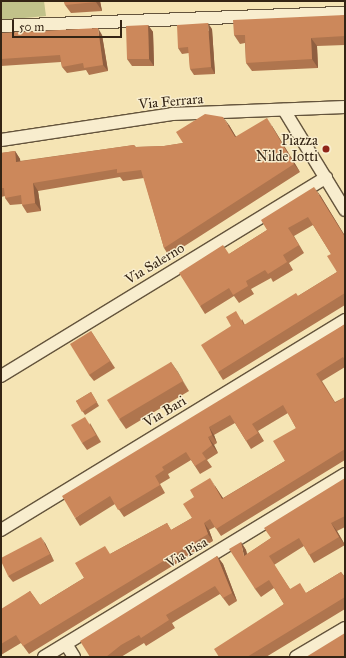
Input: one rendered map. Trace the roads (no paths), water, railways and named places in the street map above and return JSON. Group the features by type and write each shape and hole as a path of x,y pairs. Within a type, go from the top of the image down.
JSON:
{"street":[{"path":"1,26 345,13"},
{"name":"Via Ferrara","path":"1,140 172,114 345,107"},
{"path":"284,110 345,210"},
{"name":"Via Salerno","path":"1,376 326,178"},
{"name":"Via Bari","path":"1,530 345,320"},
{"name":"Via Pisa","path":"44,657 345,474"},
{"path":"296,657 345,628"},
{"path":"66,644 74,657"}],"place":[{"name":"Piazza Nilde Iotti","path":"326,149"}]}
